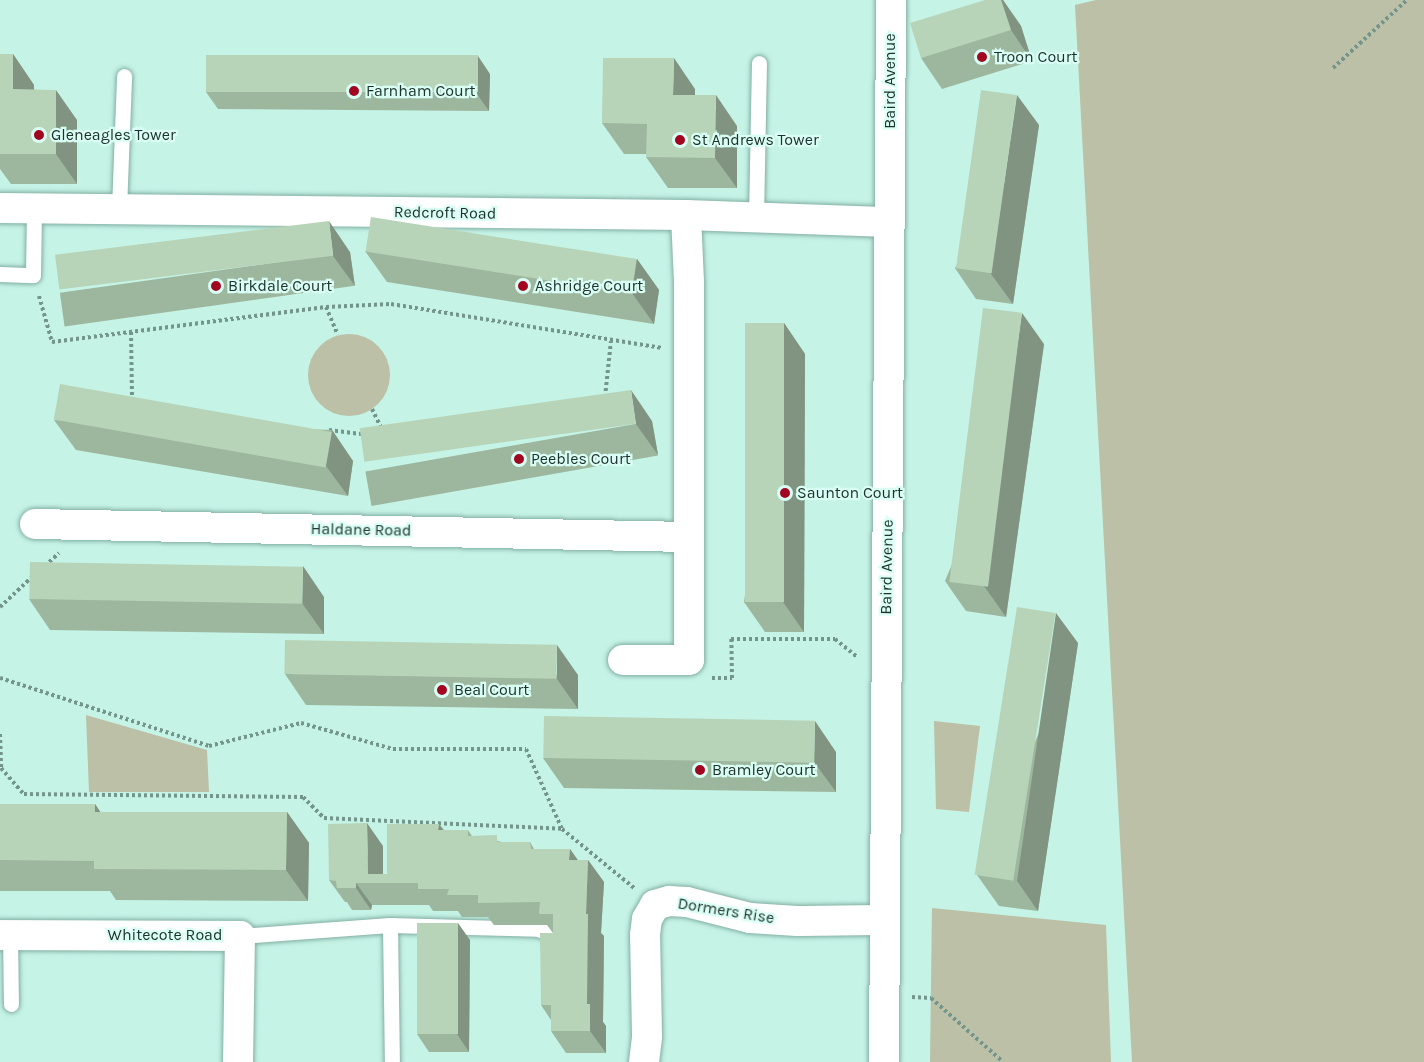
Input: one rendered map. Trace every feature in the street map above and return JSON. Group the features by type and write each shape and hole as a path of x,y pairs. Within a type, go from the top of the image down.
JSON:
{"street":[{"name":"Baird Avenue","path":"884,1062 891,0"},
{"name":"Redcroft Road","path":"0,208 686,215 890,222"},
{"path":"623,660 689,660 689,349 686,215"},
{"name":"Haldane Road","path":"35,524 688,537"},
{"name":"Dormers Rise","path":"644,1062 647,1036 645,935 647,919 655,905 669,901 687,902 750,918 797,921 884,920"},
{"name":"Whitecote Road","path":"5,935 240,936 238,1062"}],"lane":[{"path":"756,218 759,63"},
{"path":"120,209 124,76"},
{"path":"0,274 33,275 34,208"},
{"path":"390,925 392,1062"},
{"path":"240,936 390,925 543,930 552,938 553,961"},
{"path":"5,935 11,1004"}],"path":[{"path":"1333,68 1407,0"},
{"path":"33,275 52,342 326,307 391,304 611,341 689,349"},
{"path":"326,307 338,335"},
{"path":"131,332 132,399 143,400"},
{"path":"605,400 611,341"},
{"path":"372,409 384,434"},
{"path":"324,429 365,434"},
{"path":"375,434 396,432"},
{"path":"0,607 90,524"},
{"path":"689,660 711,678 732,678 731,639 835,639 886,680"},
{"path":"0,678 209,746 301,723 393,749 526,749 562,829 655,905"},
{"path":"0,734 1,768 24,794 303,796 324,818 562,829"},
{"path":"885,996 931,998 1004,1062"}],"green space":[{"path":"1096,0 1424,0 1424,1062 1132,1062 1075,5"},
{"path":"349,334 365,337 378,346 387,359 390,375 387,391 378,404 365,413 349,416 333,413 320,404 311,391 308,375 311,359 320,346 333,337"},
{"path":"86,715 207,750 209,792 89,792"},
{"path":"934,721 980,726 969,812 936,809"},
{"path":"932,908 1106,925 1111,1062 930,1062"}],"building":[{"path":"985,0 1001,0 1011,30 921,58 910,23"},
{"path":"0,54 13,54 13,89 56,90 56,154 0,154"},
{"path":"206,55 478,55 478,92 206,92"},
{"path":"603,58 674,58 673,95 716,95 715,158 646,157 647,124 602,123"},
{"path":"981,90 1017,95 992,273 956,268"},
{"path":"371,217 637,259 631,294 366,252"},
{"path":"329,221 333,256 59,289 55,255"},
{"path":"983,308 1022,313 988,587 949,582"},
{"path":"745,323 784,323 784,602 745,602"},
{"path":"60,384 332,432 326,467 54,419"},
{"path":"631,390 636,424 364,462 360,428"},
{"path":"30,562 303,567 302,604 29,599"},
{"path":"1017,607 1056,613 1013,881 975,875"},
{"path":"285,640 557,645 556,679 284,674"},
{"path":"544,716 815,721 814,763 543,758"},
{"path":"0,804 95,804 95,812 287,812 286,870 94,869 94,861 0,860"},
{"path":"367,823 368,874 387,874 387,824 439,824 438,830 468,830 468,836 497,835 497,842 530,842 531,849 570,849 569,860 588,860 587,1004 590,1004 590,1031 551,1031 551,1005 541,1005 540,933 553,933 553,914 539,914 540,902 478,903 478,895 447,895 449,889 418,889 418,883 356,883 356,888 337,888 336,881 329,880 328,824"},
{"path":"417,923 458,923 458,1034 417,1034"}],"place":[{"name":"Troon Court","path":"982,57"},
{"name":"Farnham Court","path":"354,91"},
{"name":"Gleneagles Tower","path":"39,135"},
{"name":"St Andrews Tower","path":"680,140"},
{"name":"Birkdale Court","path":"216,286"},
{"name":"Ashridge Court","path":"523,286"},
{"name":"Peebles Court","path":"519,459"},
{"name":"Saunton Court","path":"785,493"},
{"name":"Beal Court","path":"442,690"},
{"name":"Bramley Court","path":"700,770"}]}
